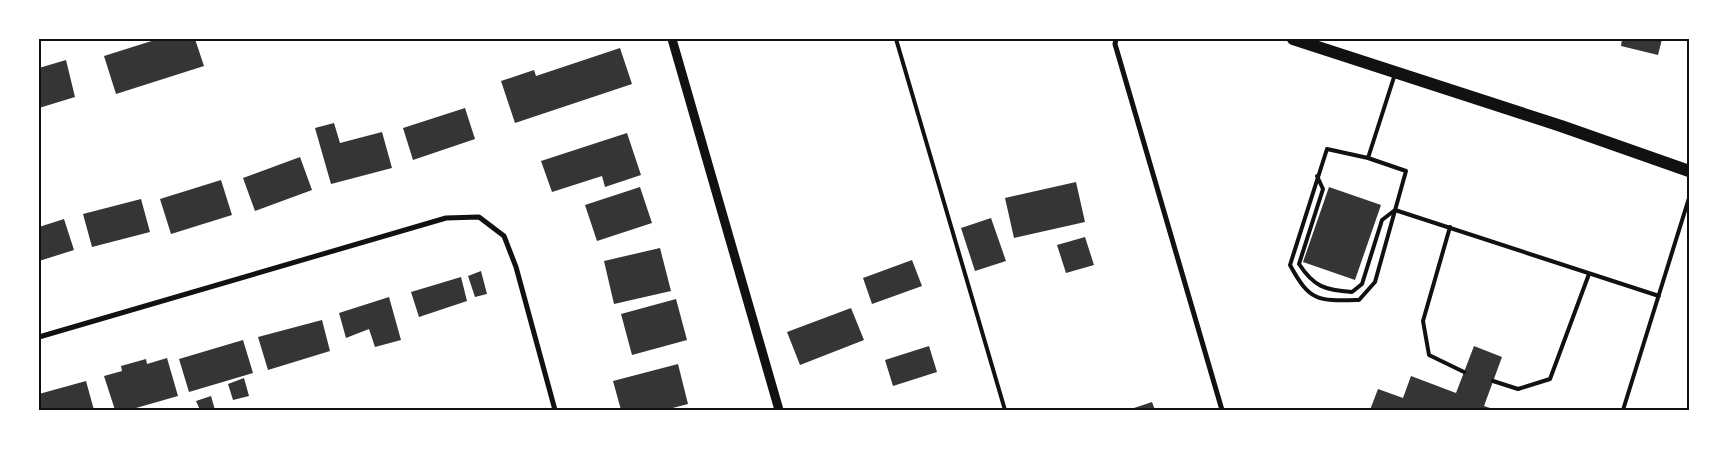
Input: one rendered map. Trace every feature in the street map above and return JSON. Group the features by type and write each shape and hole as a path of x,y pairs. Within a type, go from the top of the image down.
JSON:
{"main road":[{"path":"1293,39 1396,71 1689,171"}],"street":[{"path":"672,39 779,410"},
{"path":"1116,39 1115,44 1222,410"},
{"path":"39,337 446,218 479,217 504,236 555,410"}],"lane":[{"path":"896,39 1005,410"},
{"path":"1368,158 1396,71"},
{"path":"1327,149 1368,158 1406,171 1375,282 1367,294 1359,300 1329,300 1315,296 1303,288 1290,265 1327,149"},
{"path":"1317,176 1323,190 1299,264 1310,280 1323,288 1352,292 1362,284 1382,220 1395,210"},
{"path":"1623,410 1689,198"},
{"path":"1395,210 1658,296"},
{"path":"1450,227 1423,321 1429,355 1464,372"},
{"path":"1493,381 1518,389 1550,379 1589,274"}],"building":[{"path":"158,39 195,39 204,66 116,94 104,56"},
{"path":"1622,39 1662,39 1658,55 1621,46"},
{"path":"620,48 632,84 515,123 501,81 534,70 536,76"},
{"path":"66,60 75,97 39,108 39,68"},
{"path":"465,108 475,139 413,160 403,128"},
{"path":"334,123 340,143 382,132 392,168 331,184 315,128"},
{"path":"627,133 641,175 605,187 602,176 552,192 541,161"},
{"path":"300,157 312,190 255,211 243,178"},
{"path":"221,180 232,215 171,234 160,199"},
{"path":"1076,182 1085,222 1014,238 1005,198"},
{"path":"640,187 652,223 597,241 585,205"},
{"path":"1329,187 1381,205 1355,280 1303,262"},
{"path":"141,199 150,232 92,247 83,214"},
{"path":"991,218 1006,261 975,271 961,228"},
{"path":"64,219 74,250 39,261 39,227"},
{"path":"1085,237 1094,265 1066,273 1057,245"},
{"path":"660,248 671,291 614,304 604,261"},
{"path":"912,260 922,286 872,304 863,278"},
{"path":"481,271 487,294 475,297 468,276"},
{"path":"461,277 467,301 419,317 411,292"},
{"path":"389,297 401,340 375,347 369,329 346,338 339,313"},
{"path":"676,299 687,340 632,355 621,314"},
{"path":"851,308 864,340 800,365 787,332"},
{"path":"322,320 330,351 268,370 258,337"},
{"path":"243,340 253,373 189,392 179,359"},
{"path":"929,346 937,372 893,386 885,360"},
{"path":"1474,346 1502,357 1484,406 1496,410 1370,410 1378,389 1403,398 1411,376 1456,393"},
{"path":"167,358 178,396 129,410 115,410 104,376 122,371 121,366 146,359 147,364"},
{"path":"678,364 688,404 665,410 621,410 613,381"},
{"path":"244,378 249,396 233,400 228,384"},
{"path":"86,381 94,410 39,410 39,394"},
{"path":"211,396 215,410 200,410 196,401"},
{"path":"1152,402 1155,410 1128,410"}]}
